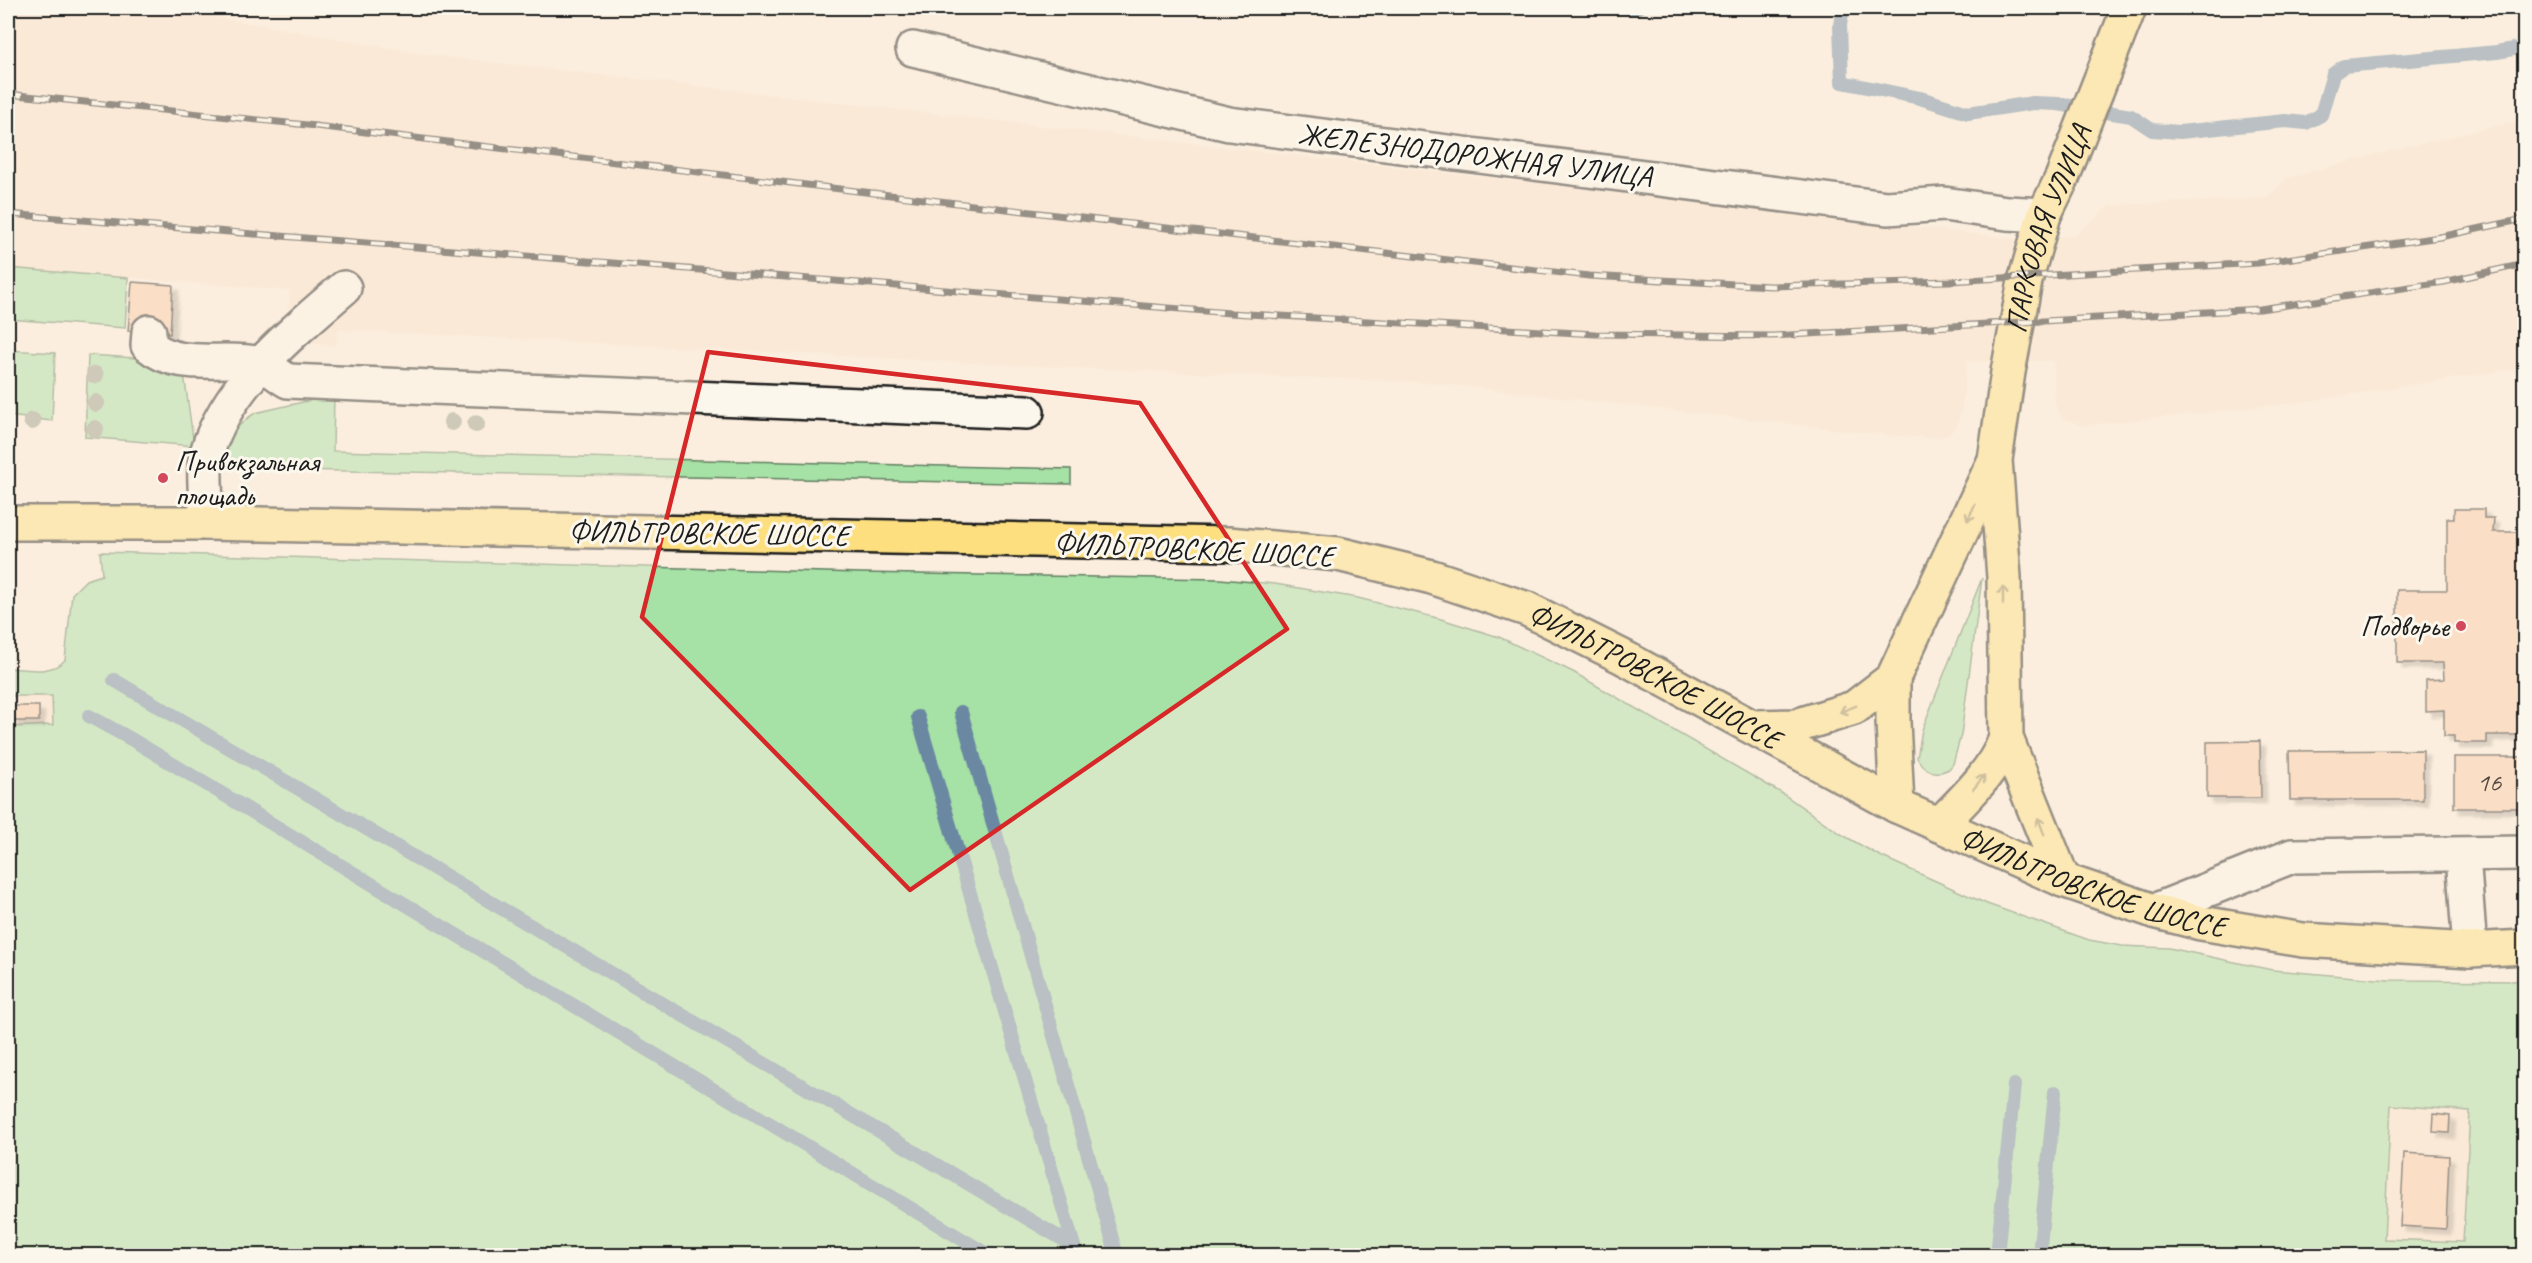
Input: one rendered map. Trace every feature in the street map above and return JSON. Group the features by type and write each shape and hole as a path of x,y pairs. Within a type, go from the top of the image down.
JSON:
{"main road":[{"name":"ПАРКОВАЯ УЛИЦА","path":"1939,825 1977,786 2000,753 2006,738 2004,577 1995,460 2025,281 2044,215 2062,178 2129,8"},
{"name":"ПАРКОВАЯ УЛИЦА","path":"1752,727 1796,726 1854,708 1893,678 1995,460"},
{"name":"ФИЛЬТРОВСКОЕ ШОССЕ","path":"8,523 207,523 1228,544 1338,554 1432,577 1527,609 1623,657 1897,806 2063,880 2154,911 2201,923 2303,940 2470,950 2524,947"},
{"path":"1893,678 1897,806"},
{"path":"2006,738 2063,880"}],"lane":[{"name":"ЖЕЛЕЗНОДОРОЖНАЯ УЛИЦА","path":"913,49 1229,124 1887,208 1944,204 2007,213 2044,215"},
{"path":"207,523 207,456 227,408 263,364 292,334 345,288"},
{"path":"149,332 148,345 161,356 178,360 263,364 288,381 1028,412"},
{"path":"2154,911 2292,856 2524,853"},
{"path":"2463,855 2470,950"}],"highlighted area":[{"path":"708,352 1140,403 1287,629 910,890 642,617"}],"shaded area":[{"path":"8,8 165,8 432,55 2036,241 2076,234 2110,205 2266,198 2287,178 2524,119 2524,368 2295,403 2082,426 2062,418 2057,410 2054,399 2054,361 1967,362 1962,411 1956,428 1948,435 1937,438 1893,436 1433,383 1070,368 338,330 337,346 296,342 287,321 290,291 8,268"},
{"path":"8,696 52,696 53,726 8,727"},
{"path":"2391,1104 2470,1111 2463,1242 2384,1239"}],"green space":[{"path":"8,268 128,278 125,328 8,319"},
{"path":"8,350 55,353 52,421 8,416"},
{"path":"88,355 136,358 154,370 184,374 194,446 85,437"},
{"path":"334,395 333,451 1071,469 1071,484 237,469 229,462 225,455 229,439 241,424 255,413"},
{"path":"100,552 861,573 1220,579 1275,584 1358,598 1441,619 1499,637 1573,672 1783,794 1841,834 1880,856 1987,904 2089,940 2122,946 2169,948 2272,970 2389,980 2524,981 2524,1255 8,1255 8,727 53,725 52,696 8,696 8,668 46,669 53,668 65,660 72,594 86,580 102,575","holes":["2391,1105 2470,1111 2463,1242 2384,1239"]},
{"path":"1982,578 1961,735 1953,764 1949,769 1939,772 1931,771 1923,767 1917,758 1922,730"}],"building":[{"path":"132,282 173,285 170,334 128,331"},
{"name":"Подворье","path":"2454,509 2484,509 2484,518 2494,518 2493,532 2524,532 2524,735 2487,735 2487,743 2454,743 2454,736 2444,736 2444,710 2426,711 2426,680 2444,679 2443,663 2397,663 2397,590 2447,590 2447,518 2454,518"},
{"path":"12,706 39,706 39,721 12,721"},
{"path":"2260,741 2261,798 2207,798 2207,742"},
{"path":"2423,750 2423,800 2290,800 2289,751"},
{"path":"2454,757 2524,757 2524,808 2454,808"},
{"path":"2434,1114 2450,1116 2449,1133 2433,1132"},
{"path":"2404,1153 2449,1156 2446,1229 2400,1226"}],"waterway":[{"path":"1616,8 1637,8"},
{"path":"1843,8 1840,25 1842,82 1920,98 1968,113 2033,103 2058,104 2131,116 2152,130 2180,132 2285,121 2306,123 2321,115 2333,74 2344,66 2497,52 2524,47"},
{"path":"114,680 1074,1246"},
{"path":"961,712 1117,1256"},
{"path":"89,716 131,739 990,1256"},
{"path":"918,717 1074,1246"},
{"path":"1997,1256 2014,1085"},
{"path":"2039,1256 2055,1092"}],"railway":[{"path":"8,94 307,125 1123,223 1589,276 1771,286 1950,281 2258,263 2440,237 2524,219"},
{"path":"8,214 1230,313 1595,334 1772,336 2260,309 2444,282 2524,264"}],"place":[{"name":"Привокзальная площадь","path":"163,478"},
{"name":"Подворье","path":"2461,626"}]}
